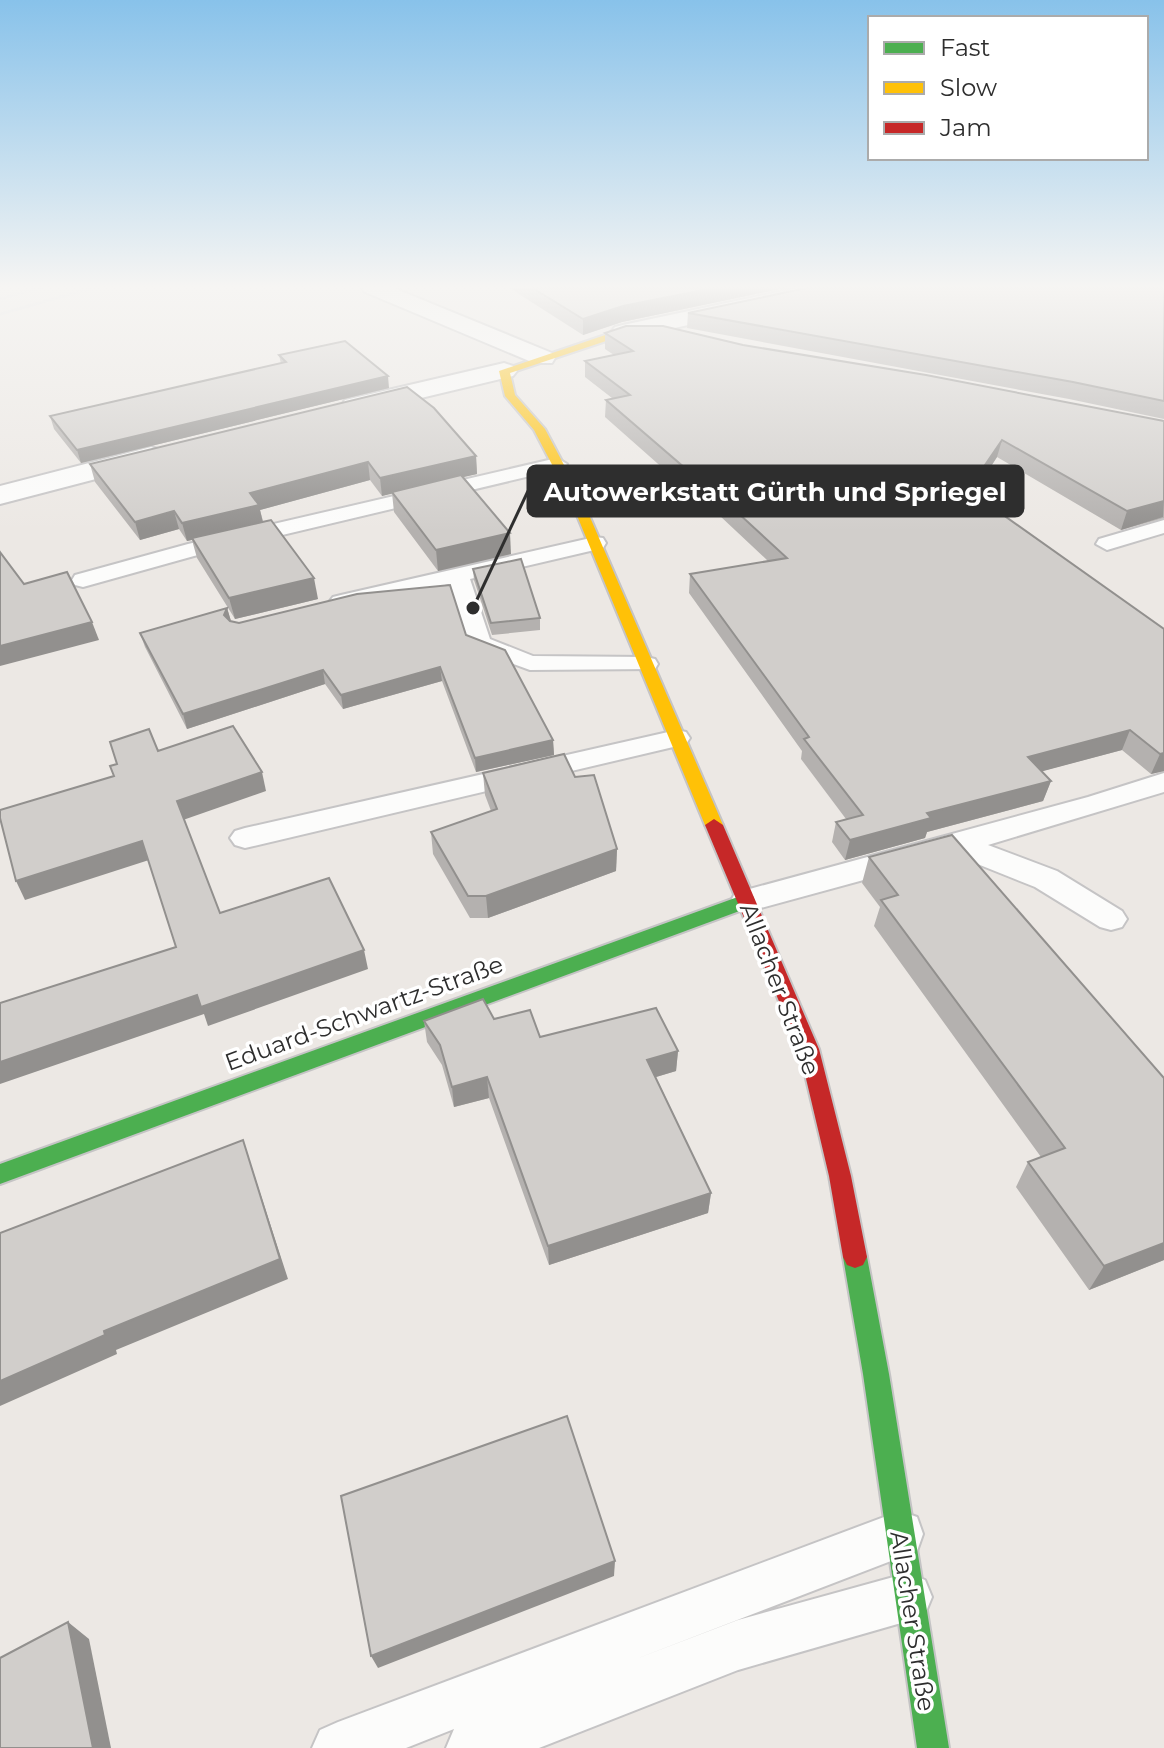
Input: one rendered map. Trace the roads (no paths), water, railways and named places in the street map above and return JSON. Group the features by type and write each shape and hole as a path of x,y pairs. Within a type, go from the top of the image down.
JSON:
{"street":[{"path":"328,412 511,369"},
{"name":"Allacher Straße","path":"504,371 510,396 539,429 595,543 809,1049 837,1161 876,1374 933,1748"},
{"path":"0,495 182,448"},
{"name":"Eduard-Schwartz-Straße","path":"0,1174 746,901"}],"lane":[{"path":"83,580 188,551 557,464"},
{"path":"1107,544 1164,526"},
{"path":"316,608 595,543"},
{"path":"457,574 479,643 530,663 646,664"},
{"path":"245,838 677,738"},
{"path":"746,901 1098,804 1164,782"},
{"path":"957,844 1046,879 1111,919"},
{"path":"338,1748 900,1534"},
{"path":"472,1748 738,1645 908,1597"}],"place":[{"name":"Autowerkstatt Gürth und Spriegel","path":"473,608"}]}
